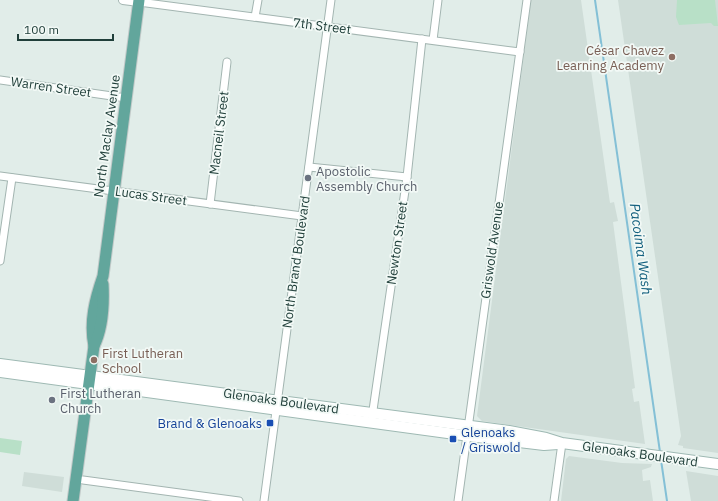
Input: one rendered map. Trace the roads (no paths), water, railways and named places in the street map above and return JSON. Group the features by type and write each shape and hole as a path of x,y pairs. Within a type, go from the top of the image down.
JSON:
{"main road":[{"name":"North Maclay Avenue","path":"73,501 94,346 92,334 95,299 103,276 139,1"},
{"name":"Glenoaks Boulevard","path":"0,364 90,380 467,431 546,438 562,443 718,464"},
{"name":"Glenoaks Boulevard","path":"0,372 90,380"}],"street":[{"name":"7th Street","path":"123,0 520,52"},
{"path":"255,17 258,0"},
{"name":"North Brand Boulevard","path":"264,501 331,0"},
{"path":"433,40 438,0"},
{"name":"Griswold Avenue","path":"458,501 527,0"},
{"name":"Newton Street","path":"372,418 407,177 422,39"},
{"name":"Macneil Street","path":"210,204 227,62"},
{"name":"Warren Street","path":"0,80 126,98"},
{"path":"309,167 407,177"},
{"name":"Lucas Street","path":"0,176 302,216"},
{"path":"0,261 12,178"},
{"path":"554,501 562,443"},
{"path":"83,480 239,501"}],"waterway":[{"name":"Pacoima Wash","path":"595,0 660,452"},
{"name":"Pacoima Wash","path":"661,460 667,501"}],"place":[{"name":"César Chavez Learning Academy","path":"672,57"},
{"name":"Apostolic Assembly Church","path":"308,178"},
{"name":"First Lutheran School","path":"94,360"},
{"name":"First Lutheran Church","path":"52,400"},
{"name":"Brand & Glenoaks","path":"270,423"},
{"name":"Glenoaks / Griswold","path":"453,439"}]}
